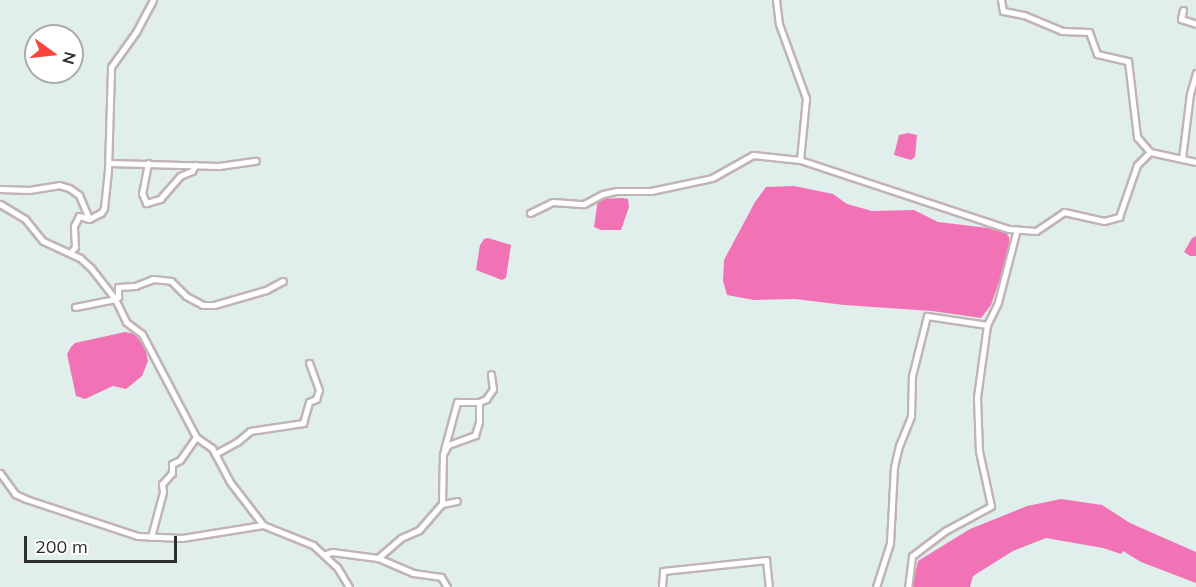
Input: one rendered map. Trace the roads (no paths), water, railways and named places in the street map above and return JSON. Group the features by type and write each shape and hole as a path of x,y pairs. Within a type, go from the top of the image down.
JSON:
{"street":[{"path":"89,219 101,213 104,208 109,163 111,68 136,32 153,0"},
{"path":"776,0 779,24 806,98 800,160"},
{"path":"1002,0 1003,10 1024,15 1062,31 1089,32 1097,54 1128,60 1137,137 1150,152 1196,162"},
{"path":"1183,10 1181,20 1196,24"},
{"path":"1182,158 1190,94 1196,73"},
{"path":"530,213 553,202 584,204 603,194 616,191 651,191 712,178 753,155 800,160 960,214 1017,230 1036,231 1064,212 1104,221 1119,217 1137,165 1150,152"},
{"path":"109,163 219,166 256,161"},
{"path":"148,163 142,192 146,203 160,199 180,176 192,171 195,165"},
{"path":"0,189 29,190 59,185 69,188 79,195 89,219"},
{"path":"1,207 25,219 43,241 70,252 91,268 115,299 126,322 142,334 196,437 212,448 230,482 263,525 313,545 326,554 349,587"},
{"path":"70,252 75,247 76,220 81,215 89,219"},
{"path":"908,587 912,556 945,531 991,506 979,451 977,398 987,325 998,302 1017,230"},
{"path":"75,307 115,299 118,297 118,287 135,286 153,279 171,281 186,296 203,305 267,290 283,281"},
{"path":"876,587 890,543 894,467 899,446 912,416 912,376 927,316 987,325"},
{"path":"215,454 229,448 250,431 303,423 309,402 316,399 320,390 309,363"},
{"path":"442,504 443,454 457,402 479,402 486,399 493,389 491,374"},
{"path":"443,454 448,445 475,435 479,422 479,402"},
{"path":"151,537 163,492 162,484 172,473 172,464 180,460 196,437"},
{"path":"0,473 15,494 26,499 111,528 151,537 182,538 263,525"},
{"path":"378,558 401,538 419,530 442,504 457,501"},
{"path":"326,554 332,552 378,558 413,573 441,577 447,587"},
{"path":"662,587 663,571 766,560 769,587"}]}
